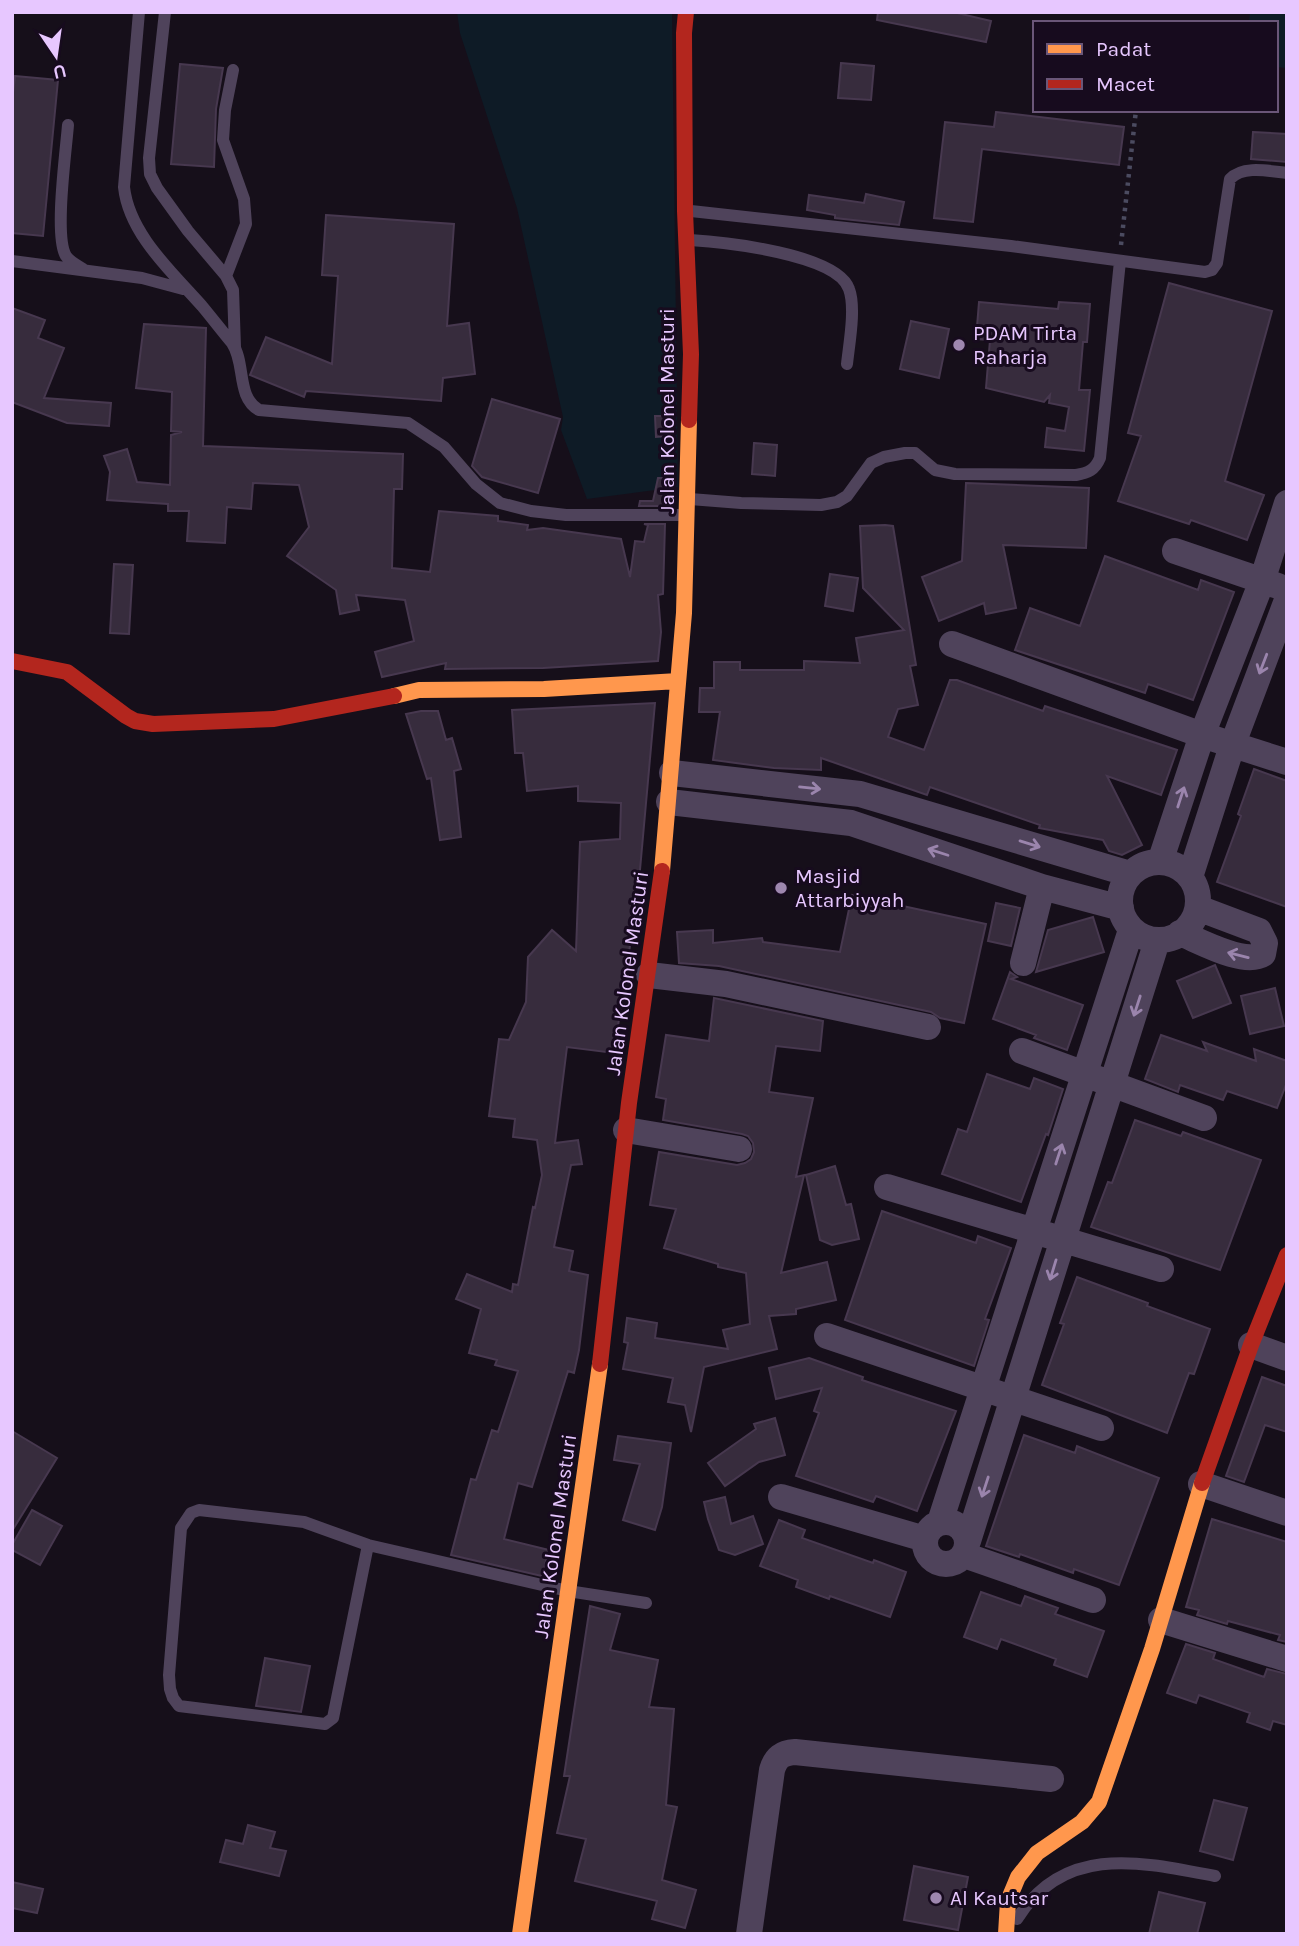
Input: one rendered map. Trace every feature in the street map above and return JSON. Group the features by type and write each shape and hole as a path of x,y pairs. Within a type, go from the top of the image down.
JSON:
{"main road":[{"name":"Jalan Kolonel Masturi","path":"520,1934 597,1388 626,1130 660,895 672,773 688,507 691,354 685,211 686,12"},
{"path":"12,661 67,672 126,716 135,721 153,724 274,719 362,704 419,690 544,689 678,681"},
{"path":"1007,1934 1008,1901 1018,1877 1037,1853 1082,1822 1099,1802 1161,1620 1201,1484 1287,1255"}],"street":[{"path":"1160,862 1205,727 1274,584 1287,503"},
{"path":"1175,551 1274,584"},
{"path":"1190,877 1235,737 1287,600"},
{"path":"952,645 1235,737 1287,762"},
{"path":"672,773 860,794 1130,874"},
{"path":"669,803 851,823 1042,887 1126,919 1143,938 1169,937 1241,958 1257,958 1263,954 1265,943 1259,931 1198,908"},
{"path":"968,862 976,828"},
{"path":"1160,862 1179,867 1190,877 1197,893 1198,908 1192,923 1169,937 1116,1072 966,1548 952,1563 938,1562 928,1553 933,1531 984,1388 1088,1062 1126,919 1121,890 1130,874 1144,866 1160,862"},
{"path":"1023,963 1042,887"},
{"path":"649,975 726,984 928,1027"},
{"path":"1022,1051 1088,1062 1116,1072 1204,1118"},
{"path":"626,1130 739,1149"},
{"path":"887,1187 1034,1231 1067,1227"},
{"path":"1042,1205 1067,1227 1161,1269"},
{"path":"827,1336 984,1388 1017,1386"},
{"path":"1251,1345 1287,1358"},
{"path":"992,1363 1017,1386 1101,1428"},
{"path":"1201,1484 1287,1513"},
{"path":"781,1497 933,1531 950,1522 965,1532 966,1548"},
{"path":"966,1548 1093,1600"},
{"path":"1161,1620 1287,1659"},
{"path":"749,1934 772,1770 775,1760 784,1753 795,1752 1051,1780"}],"lane":[{"path":"139,12 125,201 155,254 184,289 201,304 235,347"},
{"path":"164,12 149,158 150,174 173,211 226,276 233,290 235,347 252,406 259,410 408,423 444,447 476,484 500,503 566,515 755,503 821,505 837,502 847,496 871,463 905,453 915,453 935,470 955,474 1087,473 1096,467 1100,458 1120,261"},
{"path":"226,276 246,224 244,199 223,140 225,110 233,70"},
{"path":"68,125 62,244 73,263 90,272"},
{"path":"685,211 864,229 1205,272 1212,270 1217,263 1230,178 1235,173 1247,170 1287,173"},
{"path":"687,240 709,241 804,258 841,276 849,288 852,302 847,364"},
{"path":"12,261 142,278 184,289"},
{"path":"368,1545 333,1718 329,1723 179,1706 173,1698 169,1675 181,1528 191,1513 199,1510 304,1522 368,1545 568,1591 646,1603"},
{"path":"1007,1934 1032,1898 1074,1869 1092,1864 1110,1861 1162,1866 1215,1877"}],"path":[{"path":"1120,261 1136,112"}],"shaded area":[{"path":"457,12 672,12 678,487 587,499 561,430 563,417 517,208 460,33"},
{"path":"1250,12 1287,12 1287,68 1278,67 1278,21 1249,21"}],"building":[{"path":"878,12 953,12 991,21 986,42 877,20"},
{"path":"841,63 874,66 871,100 838,98"},
{"path":"180,64 223,68 216,109 214,167 171,164"},
{"path":"15,76 58,80 43,236 12,233 12,101"},
{"path":"996,112 1124,127 1119,165 982,149 973,222 934,218 945,122 994,127"},
{"path":"1253,132 1287,134 1287,162 1251,159"},
{"path":"866,194 904,202 899,225 835,218 835,215 807,210 809,195 864,203"},
{"path":"326,215 454,224 447,326 469,323 475,374 443,378 441,401 306,391 304,397 250,375 266,337 332,364 338,276 322,275"},
{"path":"1169,283 1272,311 1225,481 1264,495 1247,540 1191,520 1189,524 1118,501 1141,436 1128,433"},
{"path":"979,302 1058,309 1059,302 1090,304 1087,342 1083,342 1079,390 1090,390 1084,451 1045,447 1047,428 1065,431 1069,407 1049,403 1050,395 1044,402 986,388 990,340 976,339"},
{"path":"12,308 45,320 38,338 64,348 44,398 111,403 109,426 67,423 12,402"},
{"path":"911,321 949,329 939,378 900,369"},
{"path":"144,324 206,328 203,446 403,454 402,489 394,489 392,568 430,572 439,511 498,516 498,521 528,525 527,530 543,528 621,539 630,577 635,541 644,542 648,525 644,524 665,524 663,594 658,595 661,632 658,661 543,668 445,669 446,663 382,677 375,652 414,641 405,600 356,595 359,610 340,614 336,590 287,556 309,527 299,485 253,483 251,509 227,507 225,543 187,541 189,511 168,511 168,504 107,500 110,472 104,456 127,449 137,482 170,485 171,435 182,432 171,431 172,392 136,388"},
{"path":"492,399 560,419 538,493 482,477 472,466"},
{"path":"655,416 667,416 667,436 656,437"},
{"path":"754,443 777,445 775,476 752,474"},
{"path":"658,478 666,478 665,506 639,506 640,501 653,501"},
{"path":"966,483 1089,488 1086,548 1003,545 1016,608 986,614 984,603 939,621 922,577 962,561"},
{"path":"860,526 893,526 916,665 910,666 918,705 898,709 888,737 924,750 950,680 957,680 1043,711 1045,706 1177,750 1161,795 1107,776 1142,845 1122,855 1109,851 1103,840 1039,828 1040,825 930,787 927,795 821,758 821,770 774,768 713,760 720,712 699,712 700,688 714,688 714,662 740,662 740,670 804,670 804,661 860,663 856,638 904,630 863,588"},
{"path":"1105,556 1198,590 1201,580 1234,592 1193,700 1148,684 1145,693 1015,650 1030,608 1080,626"},
{"path":"114,564 133,565 129,634 110,633"},
{"path":"830,574 858,578 853,611 825,606"},
{"path":"655,703 638,892 614,1053 567,1047 555,1143 578,1140 582,1164 571,1165 554,1247 573,1251 569,1271 588,1275 579,1350 574,1373 568,1371 532,1487 518,1483 504,1539 549,1550 542,1576 451,1555 471,1479 476,1480 492,1430 498,1432 518,1371 495,1365 497,1360 469,1353 481,1309 456,1299 467,1274 512,1292 513,1284 518,1285 542,1175 537,1140 513,1137 515,1119 489,1116 499,1039 509,1040 526,1002 528,957 552,930 576,951 580,842 620,839 621,803 578,801 578,786 527,791 523,753 515,753 512,710"},
{"path":"438,711 446,740 452,738 461,769 454,771 461,837 440,840 431,778 427,779 406,714"},
{"path":"1254,769 1287,781 1287,907 1217,882 1241,816 1238,814"},
{"path":"852,895 986,924 964,1023 940,1018 931,1012 719,966 679,963 677,932 713,930 713,943 762,938 763,942 840,952"},
{"path":"996,903 1020,908 1011,946 988,941"},
{"path":"1093,917 1104,952 1036,972 1048,930"},
{"path":"1215,965 1231,1003 1193,1018 1177,981"},
{"path":"1010,972 1017,977 1011,979 1083,1005 1067,1050 993,1019"},
{"path":"1275,988 1284,1026 1250,1034 1241,996"},
{"path":"714,998 823,1021 820,1051 776,1046 769,1092 813,1098 796,1177 804,1175 781,1273 827,1262 836,1300 796,1309 796,1314 769,1316 777,1349 704,1367 691,1432 685,1405 668,1402 673,1378 623,1369 628,1343 624,1342 627,1318 657,1323 655,1338 728,1349 723,1330 750,1324 746,1273 718,1267 718,1264 664,1248 676,1209 650,1205 659,1152 737,1165 751,1159 754,1152 753,1143 748,1136 663,1120 666,1099 656,1097 666,1035 709,1041"},
{"path":"1161,1035 1207,1051 1203,1042 1256,1061 1254,1049 1287,1061 1287,1082 1277,1108 1227,1091 1223,1100 1180,1085 1178,1092 1145,1079"},
{"path":"987,1074 1030,1089 1034,1078 1063,1089 1021,1202 942,1174 958,1129 967,1132"},
{"path":"1135,1120 1181,1136 1183,1132 1261,1160 1220,1270 1091,1227 1108,1182 1112,1183"},
{"path":"835,1166 846,1205 851,1204 859,1239 832,1245 820,1240 806,1175"},
{"path":"882,1211 976,1243 978,1236 1011,1248 985,1319 989,1320 974,1366 845,1320"},
{"path":"1077,1277 1210,1329 1194,1374 1189,1373 1167,1433 1042,1385 1064,1324 1060,1323"},
{"path":"809,1358 863,1377 862,1380 956,1411 917,1511 876,1496 873,1502 796,1476 819,1413 814,1411 822,1388 776,1399 769,1368"},
{"path":"1262,1377 1287,1386 1287,1432 1265,1425 1244,1482 1226,1476"},
{"path":"775,1418 785,1455 759,1462 725,1486 708,1463 756,1429 754,1424"},
{"path":"12,1431 57,1458 12,1531"},
{"path":"1024,1435 1075,1453 1077,1446 1159,1478 1119,1585 1074,1569 1073,1573 1020,1554 1019,1557 986,1546"},
{"path":"618,1436 671,1443 662,1507 655,1530 623,1520 640,1464 614,1460"},
{"path":"725,1497 731,1524 753,1516 763,1544 735,1555 719,1550 704,1502"},
{"path":"32,1510 62,1526 40,1565 12,1550 12,1545"},
{"path":"1212,1519 1287,1542 1287,1642 1278,1640 1280,1635 1228,1621 1227,1624 1197,1615 1199,1610 1186,1607"},
{"path":"779,1520 805,1530 802,1538 906,1572 890,1617 796,1587 798,1580 760,1566"},
{"path":"981,1592 1021,1606 1025,1596 1058,1608 1055,1614 1104,1631 1087,1677 1054,1665 1056,1659 1001,1639 997,1649 964,1637"},
{"path":"590,1606 620,1614 610,1650 658,1660 649,1707 674,1709 666,1805 677,1807 662,1880 696,1890 685,1928 652,1919 657,1901 575,1881 586,1839 557,1833 570,1776 564,1776"},
{"path":"1186,1644 1215,1653 1213,1659 1264,1677 1267,1669 1287,1674 1287,1725 1273,1721 1270,1730 1247,1722 1250,1713 1199,1695 1196,1703 1167,1693"},
{"path":"265,1658 310,1666 301,1712 256,1706"},
{"path":"1214,1800 1247,1808 1233,1860 1200,1851"},
{"path":"248,1825 275,1832 270,1848 286,1851 279,1876 220,1862 226,1840 243,1844"},
{"name":"Al Kautsar","path":"914,1866 968,1877 958,1930 904,1920"},
{"path":"12,1882 43,1889 37,1913 12,1908"},
{"path":"1159,1892 1205,1903 1197,1934 1149,1934"}],"traffic: slow":[{"path":"662,871 684,613 689,420"},
{"path":"394,696 419,690 544,689 678,681"},
{"path":"520,1934 600,1364"},
{"path":"1006,1934 1008,1901 1018,1877 1037,1853 1082,1822 1099,1802 1152,1649 1202,1483"}],"traffic: jam":[{"path":"686,12 685,211 691,354 689,420"},
{"path":"12,661 67,672 126,716 135,721 153,724 274,719 394,696"},
{"path":"600,1364 629,1103 662,871"},
{"path":"1202,1483 1251,1345 1287,1255"}],"place":[{"name":"PDAM Tirta Raharja","path":"959,345"},
{"name":"Masjid Attarbiyyah","path":"781,888"},
{"name":"Al Kautsar","path":"936,1898"}]}
